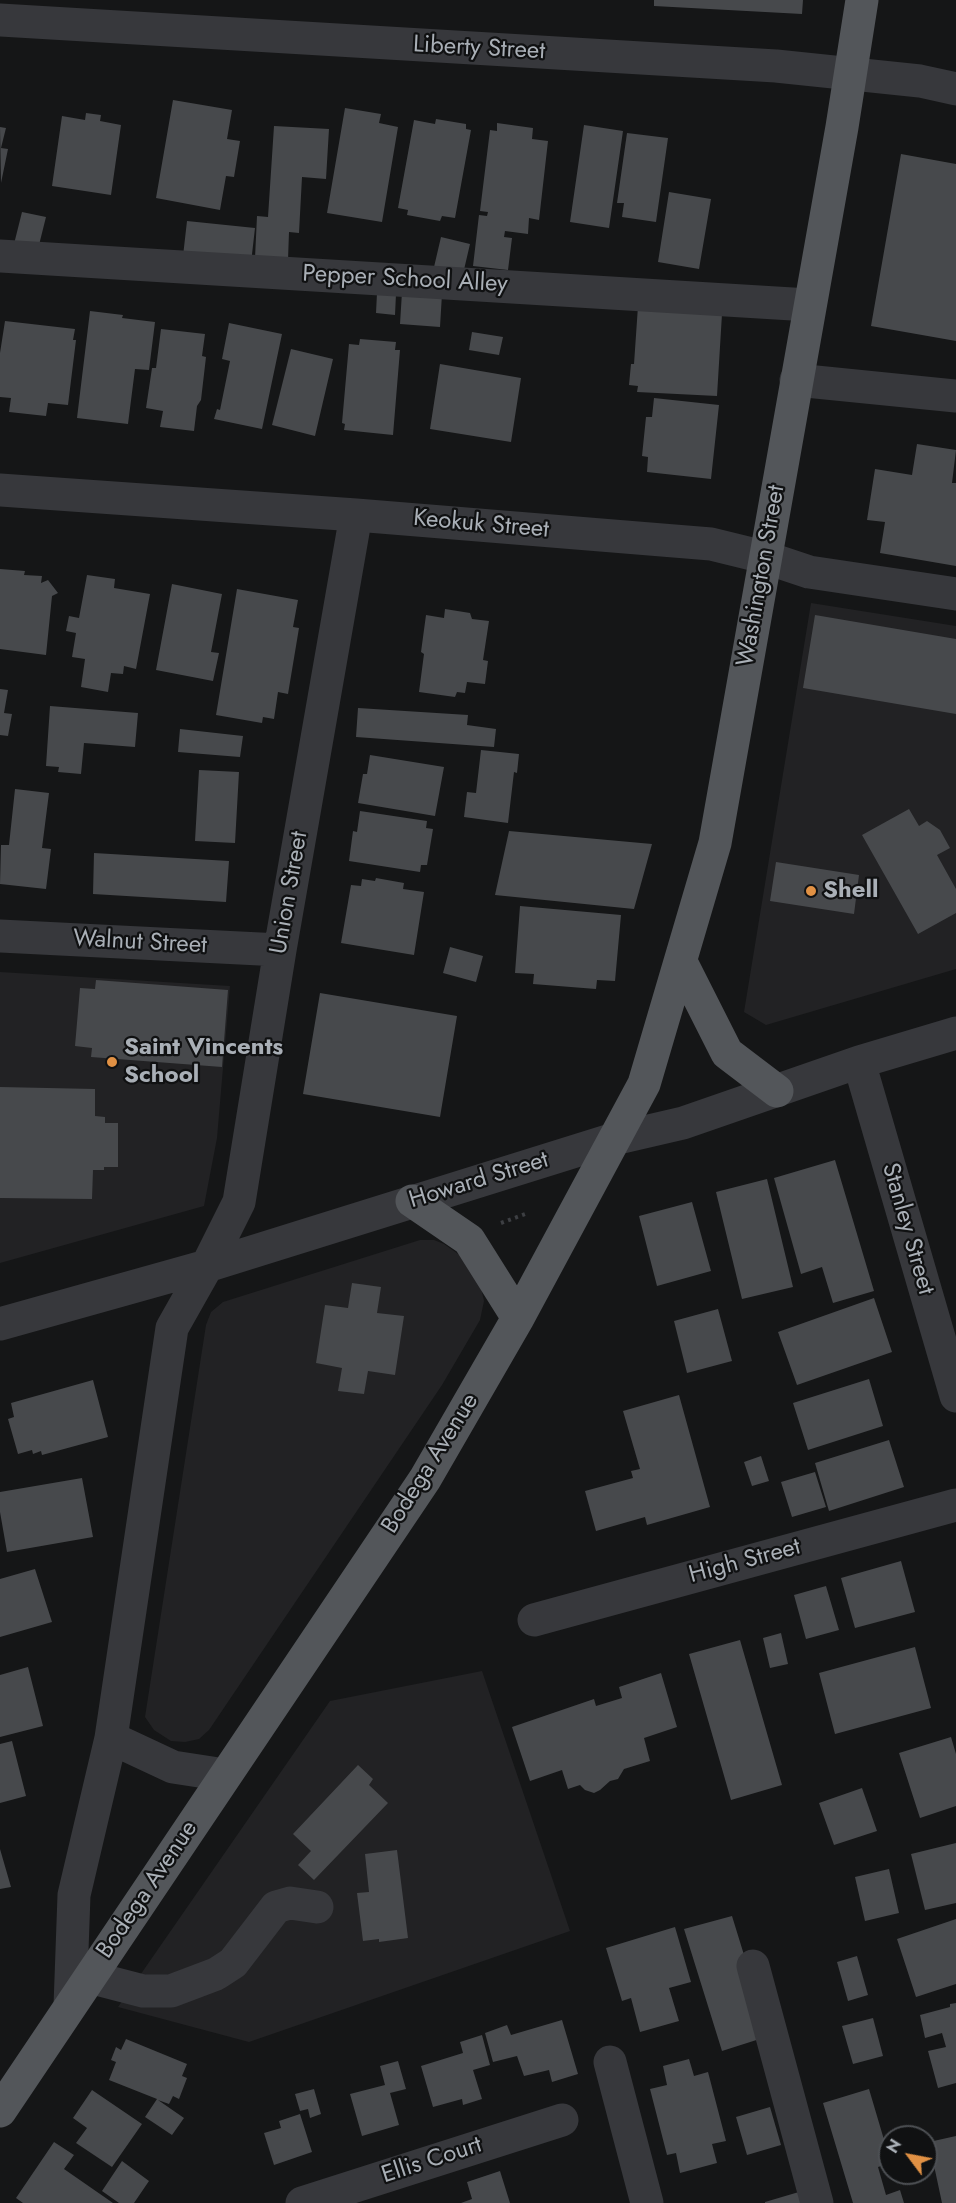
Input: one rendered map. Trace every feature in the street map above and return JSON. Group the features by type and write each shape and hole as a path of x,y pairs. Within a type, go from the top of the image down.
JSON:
{"main road":[{"name":"Washington Street","path":"614,1139 644,1084 715,843 862,0"},
{"path":"681,962 727,1053 777,1091"},
{"name":"Bodega Avenue","path":"0,2112 425,1479 518,1318 614,1139"},
{"path":"412,1201 469,1240 518,1318"}],"street":[{"name":"Liberty Street","path":"0,20 776,66 920,81 956,89"},
{"name":"Pepper School Alley","path":"0,256 809,306"},
{"path":"796,380 956,396"},
{"name":"Keokuk Street","path":"0,490 356,515 711,544 764,557 809,572 956,594"},
{"name":"Union Street","path":"207,1266 239,1202 356,515"},
{"name":"Walnut Street","path":"0,936 280,951"},
{"name":"Howard Street","path":"0,1324 207,1266 614,1139 682,1123 859,1062 956,1033"},
{"name":"Stanley Street","path":"859,1062 956,1396"},
{"name":"Bodega Avenue","path":"70,2006 74,1895 111,1738 172,1328 207,1266"},
{"name":"High Street","path":"534,1620 956,1505"},
{"path":"111,1738 173,1767 225,1775"},
{"path":"89,1977 143,1991 171,1991 216,1974 233,1962 276,1907 290,1903 317,1907"},
{"path":"753,1966 817,2203"},
{"path":"610,2062 646,2203"},
{"name":"Ellis Court","path":"302,2203 562,2120"}],"path":[{"path":"517,1217 519,1212"},
{"path":"497,1224 528,1213"}],"shaded area":[{"path":"811,603 956,626 956,969 766,1025 744,1012"},
{"name":"Saint Vincents School","path":"0,972 230,986 217,1138 204,1206 0,1263"},
{"path":"420,1240 434,1240 461,1256 480,1283 484,1301 480,1320 442,1385 209,1730 199,1739 185,1742 171,1741 154,1730 145,1717 206,1325 211,1312 223,1302"},
{"path":"482,1671 570,1931 249,2042 118,2007 330,1701"}],"building":[{"path":"654,0 803,0 802,14 654,6"},
{"path":"173,100 232,110 227,139 240,141 234,177 226,176 220,210 156,198"},
{"path":"345,108 381,114 379,123 398,127 382,222 327,213"},
{"path":"86,113 101,115 100,121 121,125 111,195 52,186 62,116 85,120"},
{"path":"436,119 466,124 466,129 471,130 455,218 442,216 440,221 407,215 408,210 398,208 414,120 435,124"},
{"path":"497,123 533,128 532,139 548,141 539,220 529,218 528,234 505,231 504,237 512,238 508,270 473,266 479,215 487,216 488,212 480,211 490,130 497,131"},
{"path":"584,125 623,131 609,228 570,222"},
{"path":"274,126 329,129 326,179 302,177 299,233 289,232 288,260 255,258 257,216 268,217"},
{"path":"0,127 6,128 1,148 8,149 1,183"},
{"path":"627,133 668,138 656,222 622,217 624,203 617,203"},
{"path":"901,154 956,164 956,341 871,326"},
{"path":"669,192 711,199 699,269 658,262"},
{"path":"22,212 46,217 38,249 14,244"},
{"path":"187,221 255,228 251,263 183,256"},
{"path":"441,237 470,244 463,274 434,267"},
{"path":"402,292 442,294 440,327 400,324"},
{"path":"377,293 396,294 395,315 376,313"},
{"path":"638,306 722,314 717,396 637,392 638,386 629,385 631,364 634,364"},
{"path":"90,311 155,322 149,370 135,369 128,424 77,418"},
{"path":"5,321 75,329 73,340 76,340 68,405 48,403 46,416 9,412 11,398 0,397 0,353"},
{"path":"229,323 282,334 262,429 214,419 217,409 220,410 230,361 222,359"},
{"path":"161,329 205,334 202,356 206,357 201,400 197,406 194,431 160,427 163,411 146,408 152,368 156,368"},
{"path":"472,332 503,337 499,355 469,350"},
{"path":"360,339 396,342 395,350 400,350 393,435 344,430 345,424 342,423 349,344 359,345"},
{"path":"291,349 333,359 315,436 272,425"},
{"path":"440,364 521,378 511,442 430,429"},
{"path":"654,398 719,405 711,479 647,472 648,457 642,456 646,417 652,417"},
{"path":"917,444 956,450 952,483 956,483 956,566 880,553 885,522 867,520 875,469 912,475"},
{"path":"0,569 25,571 24,575 42,576 41,583 48,580 58,593 52,596 46,655 0,649"},
{"path":"87,575 115,579 114,588 150,594 136,669 124,666 123,674 111,673 108,692 81,687 85,659 72,657 76,633 66,631 69,616 79,618"},
{"path":"172,584 222,594 211,652 219,653 213,681 156,670"},
{"path":"237,589 298,600 293,627 299,628 288,694 278,692 274,719 263,717 262,723 216,715"},
{"path":"445,609 470,613 472,619 489,621 483,660 488,661 485,684 467,682 465,693 457,692 455,697 419,692 426,615 444,618"},
{"path":"815,615 956,639 956,714 803,688"},
{"path":"0,689 8,690 4,713 12,714 8,736 0,735"},
{"path":"50,706 138,713 135,747 84,743 81,774 58,772 59,767 46,766"},
{"path":"358,708 468,715 467,725 496,729 494,747 356,737"},
{"path":"180,729 243,736 240,757 178,752"},
{"path":"481,750 519,754 517,773 514,772 508,823 464,817 467,792 476,793"},
{"path":"370,755 444,767 435,816 358,803 363,774 367,774"},
{"path":"199,770 239,772 235,843 195,841"},
{"path":"15,789 49,793 42,848 51,849 46,889 0,884 1,845 9,845"},
{"path":"909,809 919,826 927,821 940,830 950,848 937,855 956,889 956,913 918,934 862,835"},
{"path":"360,811 427,821 426,828 433,829 427,865 421,865 420,872 349,861 353,831 357,832"},
{"path":"509,831 652,844 634,909 495,895"},
{"path":"94,853 229,861 226,902 93,894"},
{"path":"776,862 859,875 854,914 770,901"},
{"path":"376,878 404,883 403,889 424,892 414,955 341,943 351,885 361,886 362,879 375,881"},
{"path":"520,906 621,915 615,981 597,980 596,989 533,984 534,974 515,973"},
{"path":"450,947 483,956 476,982 443,973"},
{"path":"96,980 228,990 222,1067 91,1057 92,1048 75,1046 80,988 95,989"},
{"path":"320,993 457,1016 440,1117 303,1094"},
{"path":"0,1087 95,1089 95,1116 105,1117 105,1123 118,1123 118,1167 93,1170 92,1199 0,1198"},
{"path":"835,1160 874,1291 833,1303 822,1267 801,1274 774,1178"},
{"path":"767,1179 793,1287 742,1299 716,1192"},
{"path":"692,1202 711,1271 657,1286 639,1216"},
{"path":"352,1283 381,1287 377,1313 404,1316 395,1375 368,1371 364,1394 338,1391 342,1368 316,1363 325,1305 348,1308"},
{"path":"874,1298 892,1352 797,1385 778,1332"},
{"path":"718,1309 732,1361 687,1373 674,1321"},
{"path":"869,1379 883,1426 808,1450 793,1403"},
{"path":"93,1380 108,1437 42,1455 41,1451 33,1454 32,1450 18,1454 8,1419 14,1417 11,1403"},
{"path":"679,1395 710,1507 647,1525 645,1517 596,1531 585,1491 633,1478 631,1471 640,1469 623,1411"},
{"path":"889,1440 904,1487 829,1511 815,1463"},
{"path":"761,1456 769,1481 752,1486 744,1462"},
{"path":"815,1472 826,1507 792,1517 781,1482"},
{"path":"82,1478 93,1537 7,1552 0,1512 0,1492"},
{"path":"901,1561 915,1612 855,1628 841,1578"},
{"path":"35,1569 52,1622 0,1637 0,1579"},
{"path":"826,1586 839,1630 806,1639 794,1595"},
{"path":"781,1633 788,1664 770,1668 763,1638"},
{"path":"740,1640 782,1785 731,1800 689,1654"},
{"path":"915,1647 931,1708 835,1734 819,1673"},
{"path":"28,1667 43,1726 0,1737 0,1675"},
{"path":"661,1673 677,1727 644,1738 650,1761 624,1769 618,1779 610,1781 594,1793 585,1790 580,1785 568,1789 562,1770 530,1781 512,1727 594,1699 596,1706 622,1698 619,1687"},
{"path":"951,1737 956,1754 956,1806 920,1818 899,1753"},
{"path":"12,1741 26,1796 0,1803 0,1744"},
{"path":"358,1765 373,1779 369,1785 388,1803 314,1880 298,1865 311,1851 293,1834"},
{"path":"862,1788 877,1831 834,1845 819,1803"},
{"path":"956,1843 956,1903 925,1910 911,1854"},
{"path":"0,1849 11,1887 0,1889"},
{"path":"397,1850 408,1938 379,1942 379,1939 363,1941 357,1893 369,1892 365,1854"},
{"path":"889,1869 899,1913 865,1921 855,1877"},
{"path":"732,1916 769,2036 722,2051 684,1929"},
{"path":"956,1919 956,1984 916,1997 897,1939"},
{"path":"675,1927 691,1982 669,1988 679,2021 640,2032 631,1998 622,2001 606,1948"},
{"path":"857,1956 868,1995 848,2001 837,1962"},
{"path":"956,2003 956,2083 938,2088 928,2051 946,2047 942,2033 925,2038 920,2015 950,2007 950,2004"},
{"path":"873,2018 883,2056 853,2064 842,2026"},
{"path":"562,2020 578,2074 552,2082 549,2070 524,2076 517,2056 493,2062 485,2033 507,2025 511,2035"},
{"path":"482,2035 490,2065 473,2070 482,2099 463,2105 462,2099 433,2107 421,2066 463,2053 460,2042"},
{"path":"126,2039 187,2064 182,2076 187,2078 179,2099 173,2096 169,2104 158,2100 184,2118 172,2135 145,2117 157,2099 109,2080 116,2062 111,2060 116,2047 121,2050"},
{"path":"689,2059 694,2076 708,2072 726,2141 712,2144 717,2163 680,2173 676,2153 667,2155 650,2089 667,2085 663,2066"},
{"path":"398,2061 406,2089 390,2093 399,2125 362,2136 350,2094 385,2085 380,2066"},
{"path":"314,2089 321,2114 310,2118 308,2109 300,2111 295,2094"},
{"path":"869,2089 880,2125 878,2185 883,2185 886,2195 900,2190 904,2203 853,2203 823,2103"},
{"path":"92,2090 142,2124 112,2167 76,2143 87,2128 73,2118"},
{"path":"770,2107 781,2145 747,2155 736,2117"},
{"path":"300,2114 312,2152 274,2165 264,2133 281,2128 279,2121"},
{"path":"956,2136 956,2203 942,2203 938,2184 938,2140"},
{"path":"54,2142 74,2155 64,2169 113,2203 23,2203 16,2198"},
{"path":"122,2161 149,2181 134,2203 119,2203 102,2191"},
{"path":"500,2171 510,2203 461,2203 472,2199 467,2182"},
{"path":"809,2189 813,2203 765,2203 765,2202"}],"place":[{"name":"Shell","path":"811,891"},
{"name":"Saint Vincents School","path":"112,1062"}]}
